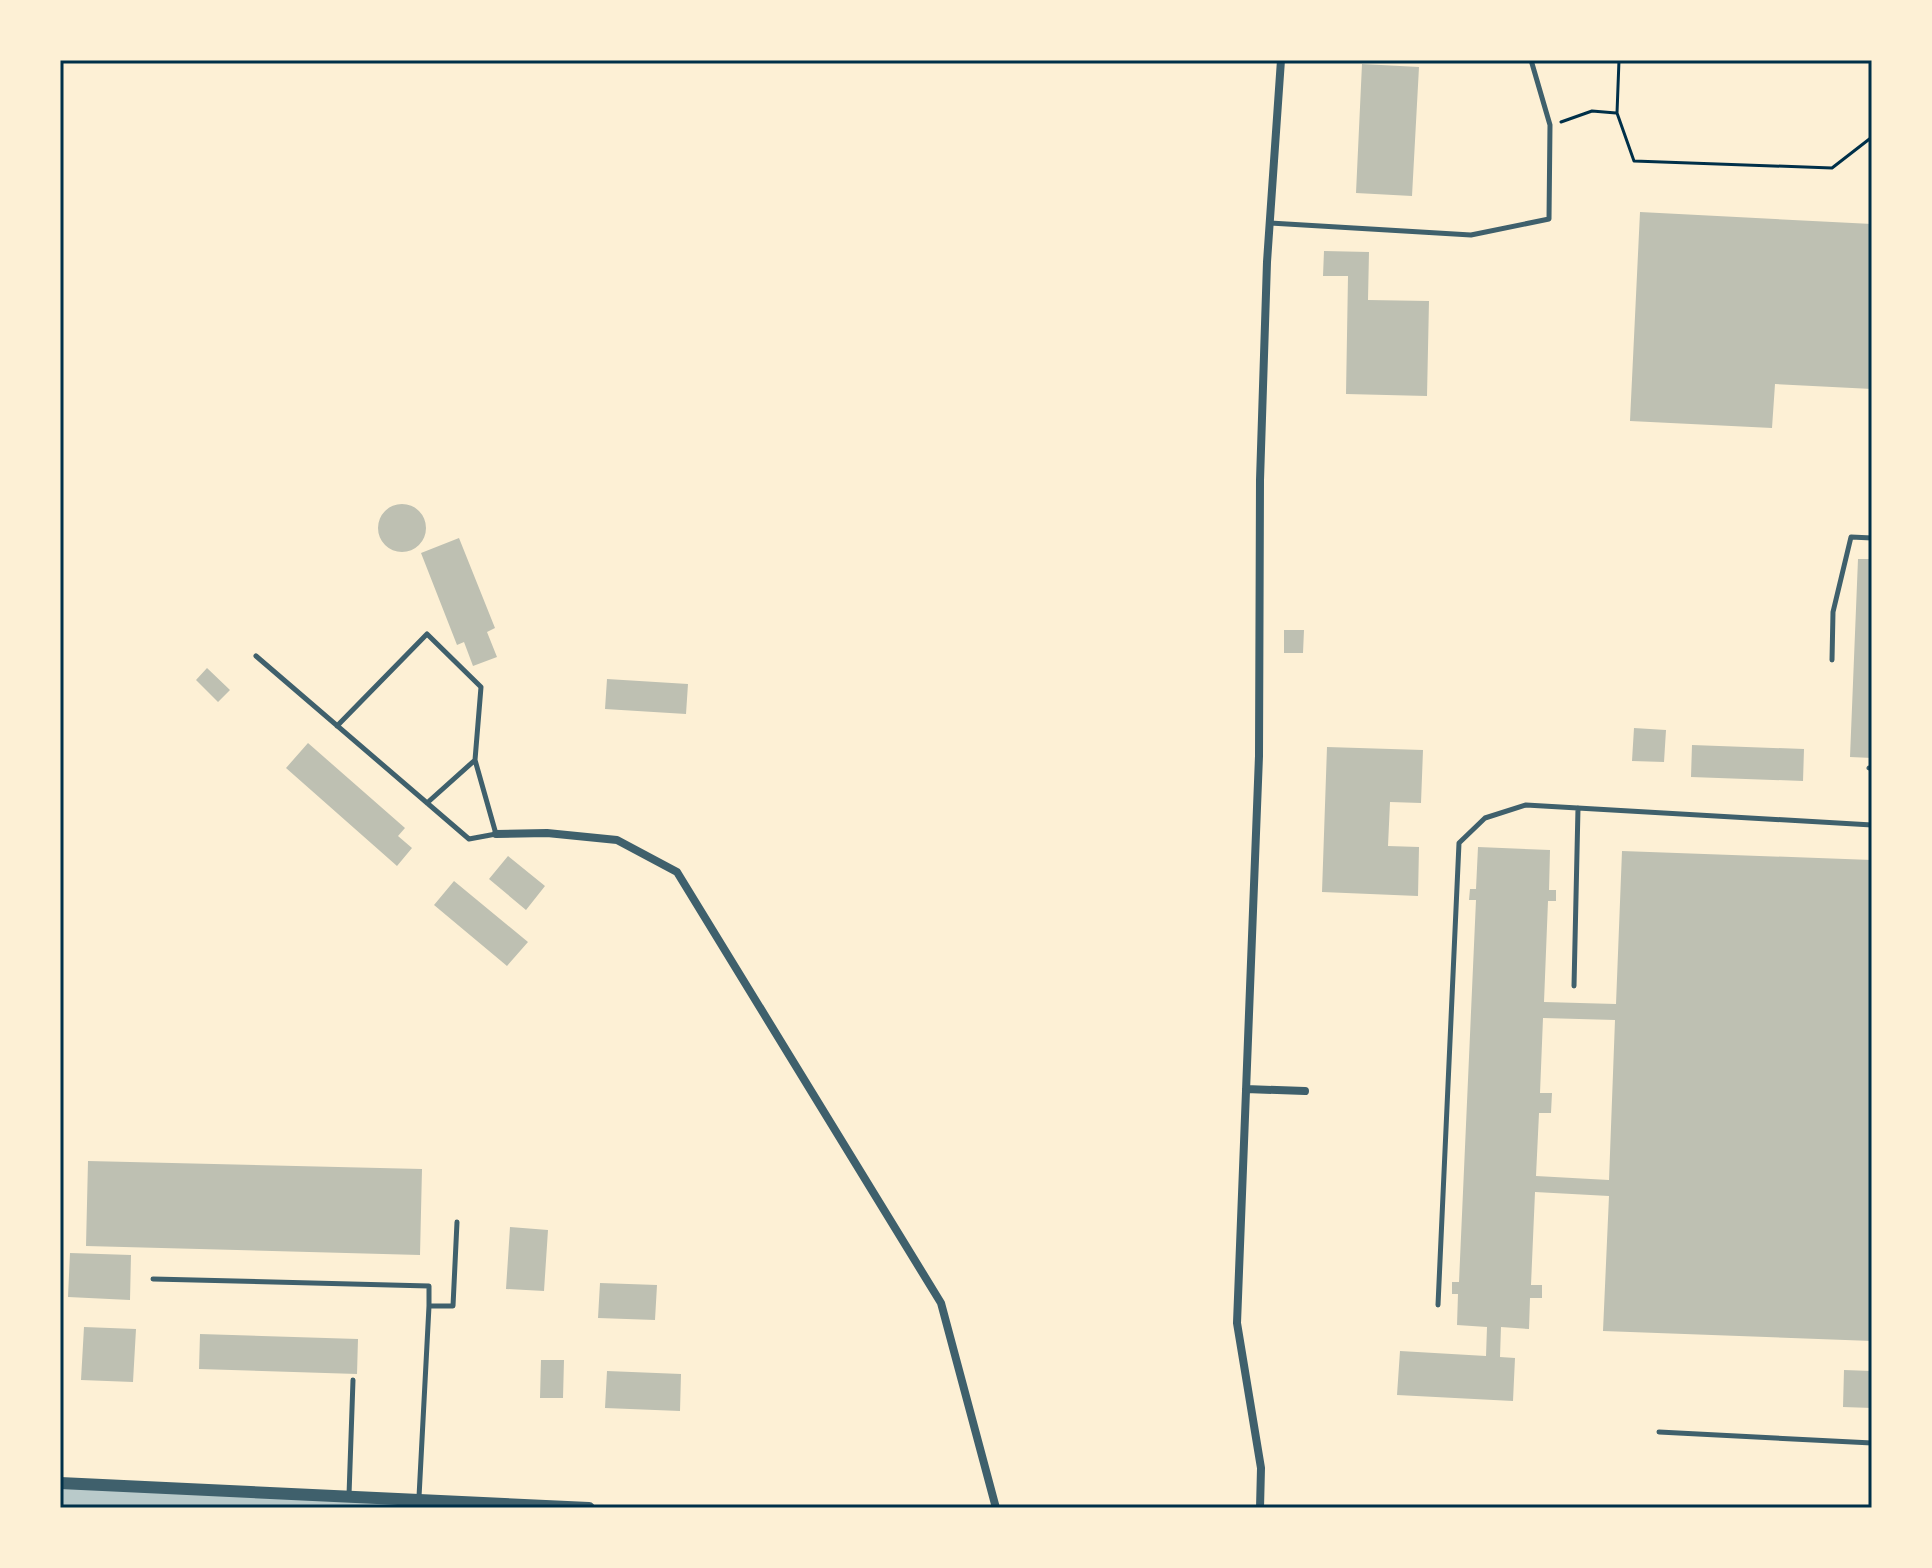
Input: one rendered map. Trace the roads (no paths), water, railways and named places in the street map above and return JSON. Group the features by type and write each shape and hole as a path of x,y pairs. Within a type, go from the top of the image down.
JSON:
{"street":[{"path":"1260,1508 1261,1468 1237,1323 1259,756 1260,480 1270,223 1281,60"},
{"path":"496,834 547,833 617,840 677,872 941,1303 996,1508"},
{"path":"1246,1089 1284,1095 1305,1091"},
{"path":"60,1483 589,1508"}],"lane":[{"path":"1270,223 1471,235 1549,219 1550,125 1531,60"},
{"path":"1832,660 1833,612 1851,537 1872,538"},
{"path":"256,656 337,726 469,839 496,834 475,760 481,687 427,634 337,726"},
{"path":"427,803 475,760"},
{"path":"1438,1305 1459,843 1485,818 1526,805 1872,825"},
{"path":"1574,986 1578,808"},
{"path":"429,1306 453,1306 457,1222"},
{"path":"153,1279 429,1286 419,1498"},
{"path":"349,1496 353,1380"},
{"path":"1659,1432 1872,1443"}]}
